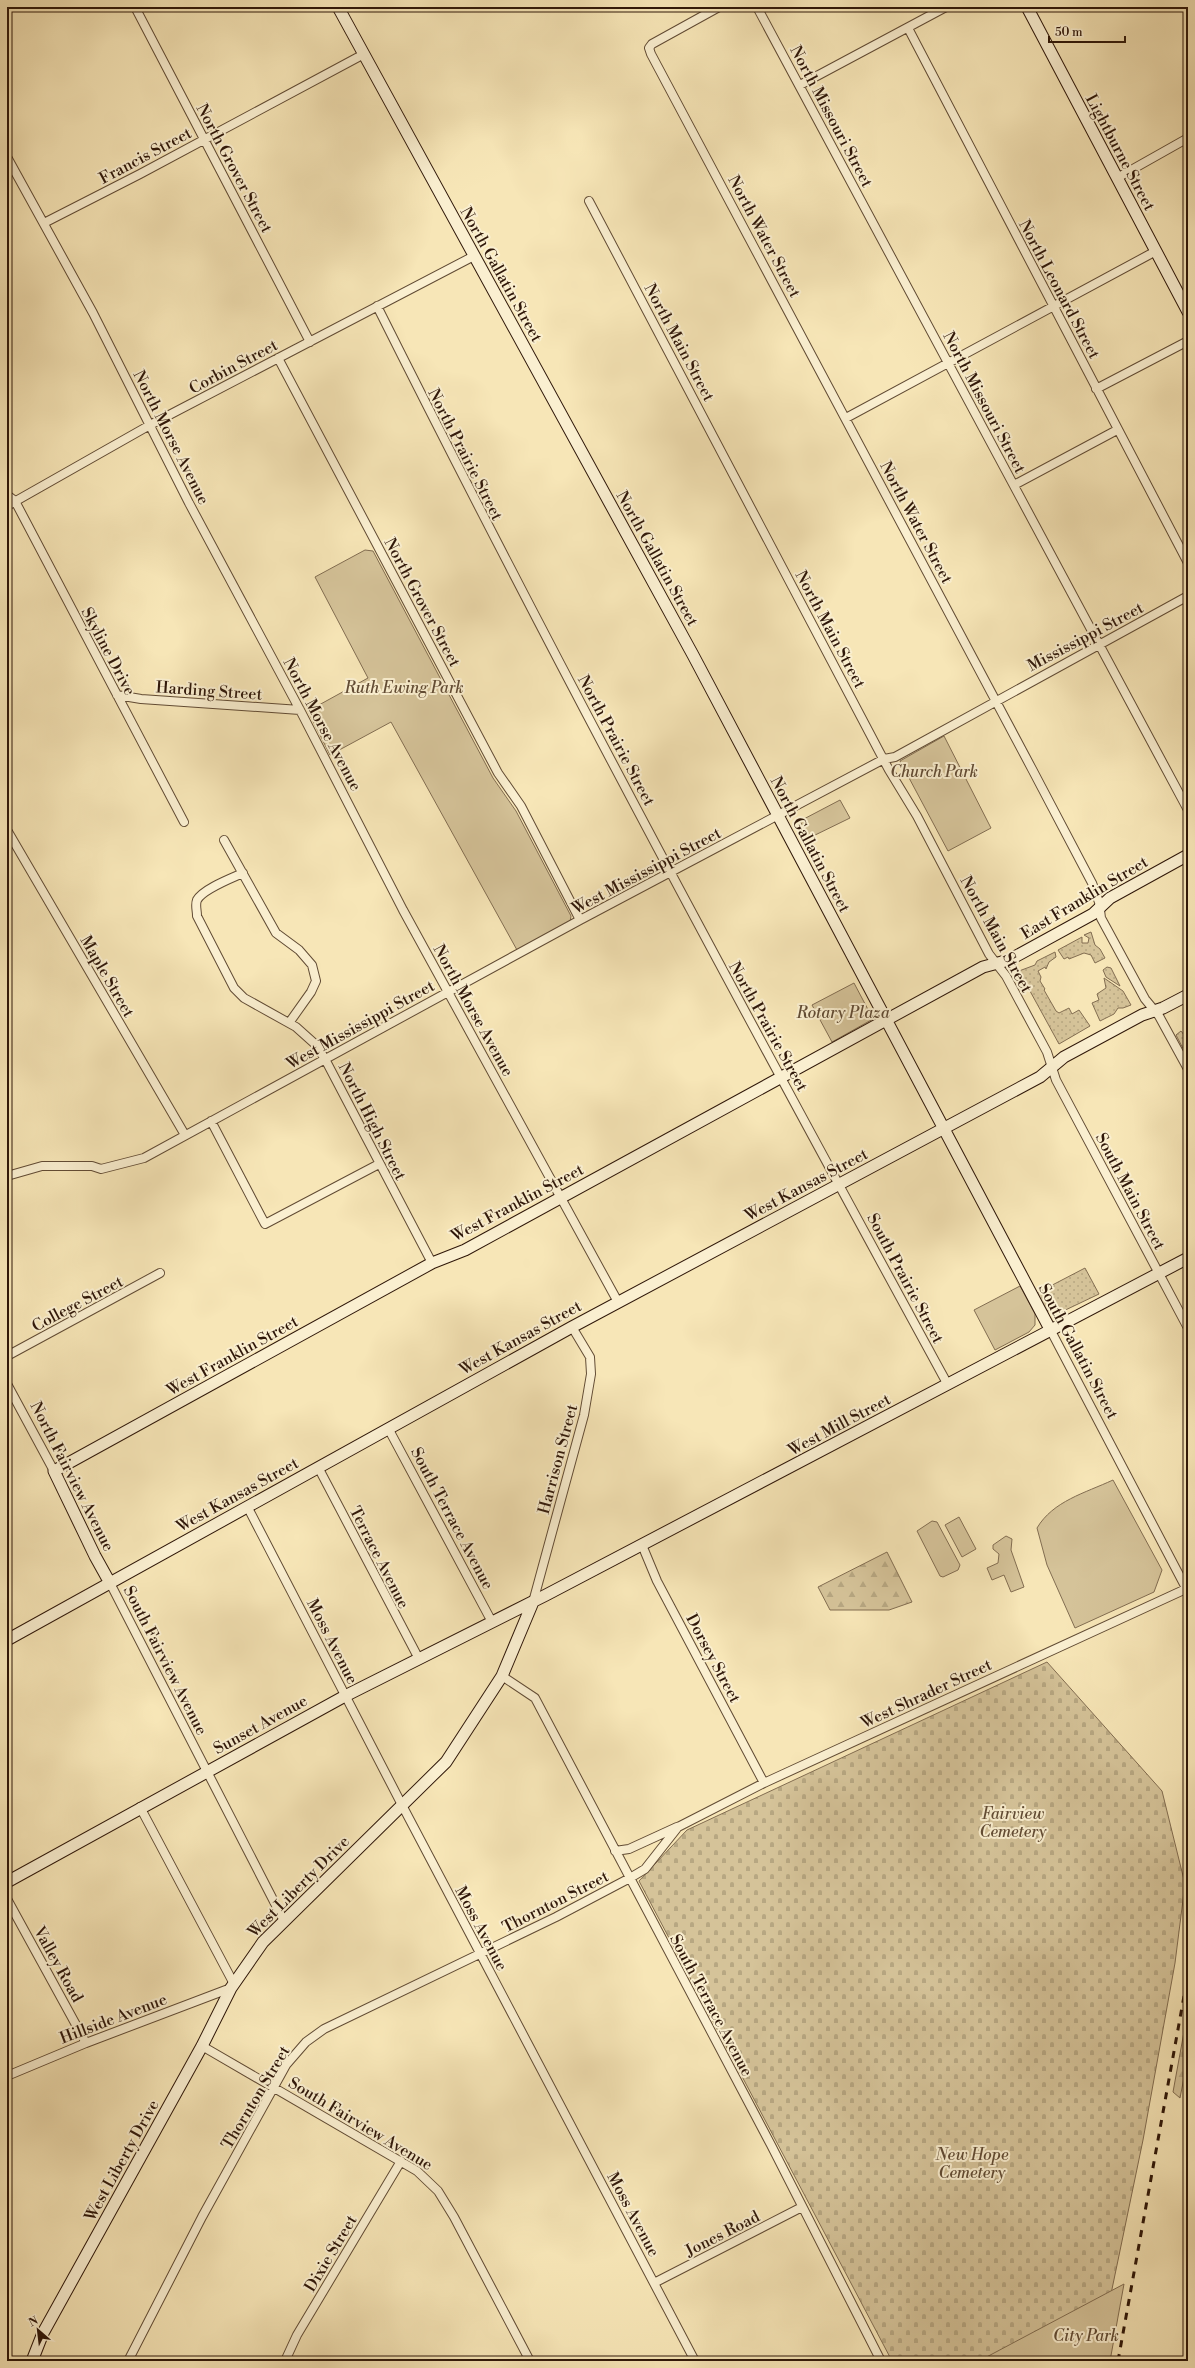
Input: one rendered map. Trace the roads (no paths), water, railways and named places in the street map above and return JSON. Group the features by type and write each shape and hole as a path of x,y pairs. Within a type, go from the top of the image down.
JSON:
{"street":[{"name":"North Grover Street","path":"135,7 310,342"},
{"name":"North Gallatin Street","path":"338,7 689,648 943,1128"},
{"name":"North Water Street","path":"719,7 652,44 649,48 1092,883 1100,906 1101,918 1145,999 1155,1010 1188,1069"},
{"name":"North Missouri Street","path":"757,7 949,363 1098,645 1188,810"},
{"path":"800,85 946,7"},
{"name":"Lightburne Street","path":"1027,7 1188,312"},
{"name":"North Leonard Street","path":"908,28 1096,390 1188,563"},
{"name":"Francis Street","path":"44,223 364,54"},
{"path":"1117,178 1188,138"},
{"name":"North Morse Avenue","path":"7,157 44,223 448,992 618,1302"},
{"name":"North Main Street","path":"590,201 884,760 917,816 995,963 1006,976 1047,1052 1050,1067"},
{"path":"846,418 1156,251"},
{"name":"Corbin Street","path":"11,503 150,425 474,256"},
{"name":"North Prairie Street","path":"377,306 520,588 780,1078 839,1184"},
{"path":"1096,390 1188,341"},
{"name":"North Grover Street","path":"278,358 498,772 521,806 580,920"},
{"path":"1014,485 1117,430"},
{"name":"Skyline Drive","path":"7,495 117,695 184,822"},
{"name":"Mississippi Street","path":"884,760 895,757 996,700 1188,596"},
{"name":"Harding Street","path":"117,695 141,699 300,710"},
{"name":"West Mississippi Street","path":"7,1176 42,1166 92,1166 101,1169 144,1158 580,920 884,760"},
{"name":"Maple Street","path":"7,830 185,1135"},
{"path":"224,840 276,934 299,950 312,965 316,981 311,992 289,1022"},
{"name":"East Franklin Street","path":"995,963 1009,960 1093,914 1110,898 1188,855"},
{"name":"North High Street","path":"243,873 210,890 198,899 196,906 197,916 234,988 244,998 289,1022 315,1044 325,1059 432,1263"},
{"name":"West Franklin Street","path":"54,1471 432,1263 465,1250 983,967 995,963"},
{"name":"West Kansas Street","path":"7,1640 572,1327 1040,1077 1050,1067 1064,1057 1142,1015 1188,995"},
{"name":"South Main Street","path":"1050,1067 1188,1328"},
{"path":"211,1121 265,1224 379,1164"},
{"name":"South Gallatin Street","path":"943,1128 1187,1588"},
{"name":"South Prairie Street","path":"839,1184 948,1385"},
{"name":"West Mill Street","path":"532,1602 1188,1258"},
{"name":"College Street","path":"7,1356 160,1273"},
{"name":"Harrison Street","path":"532,1602 543,1557 556,1518 584,1415 591,1374 590,1357 572,1327"},
{"name":"North Fairview Avenue","path":"7,1384 54,1471 95,1556 110,1583"},
{"name":"South Terrace Avenue","path":"388,1428 492,1622"},
{"name":"Terrace Avenue","path":"318,1467 419,1659"},
{"name":"Moss Avenue","path":"248,1506 345,1696 654,2283 692,2360"},
{"name":"Dorsey Street","path":"642,1545 657,1581 764,1783"},
{"name":"South Fairview Avenue","path":"110,1583 284,1921"},
{"name":"West Shrader Street","path":"615,1851 630,1849 678,1827 764,1783 1187,1588"},
{"name":"Sunset Avenue","path":"7,1882 140,1807 345,1696 532,1602"},
{"name":"West Liberty Drive","path":"32,2361 43,2333 202,2046 232,1986 263,1942 446,1762 502,1676 532,1602"},
{"name":"South Terrace Avenue","path":"502,1676 535,1698 802,2207 881,2361"},
{"path":"140,1807 232,1986"},
{"name":"West Shrader Street","path":"630,1878 645,1869 678,1827"},
{"name":"Thornton Street","path":"128,2361 202,2217 274,2087 295,2053 324,2029 480,1954 630,1878"},
{"name":"Valley Road","path":"7,1899 86,2043"},
{"name":"Hillside Avenue","path":"7,2076 86,2043 232,1986"},
{"name":"South Fairview Avenue","path":"202,2046 401,2161 429,2180 438,2191 454,2217 530,2361"},
{"name":"Dixie Street","path":"285,2361 297,2335 401,2161"},
{"name":"Jones Road","path":"654,2283 802,2207"}],"railway":[{"path":"1118,2361 1188,1974"}],"park label":[{"name":"Ruth Ewing Park","path":"404,687"},
{"name":"Church Park","path":"934,771"},
{"name":"Rotary Plaza","path":"843,1012"},
{"name":"Fairview Cemetery","path":"1013,1822"},
{"name":"New Hope Cemetery","path":"972,2163"},
{"name":"City Park","path":"1086,2335"}]}
